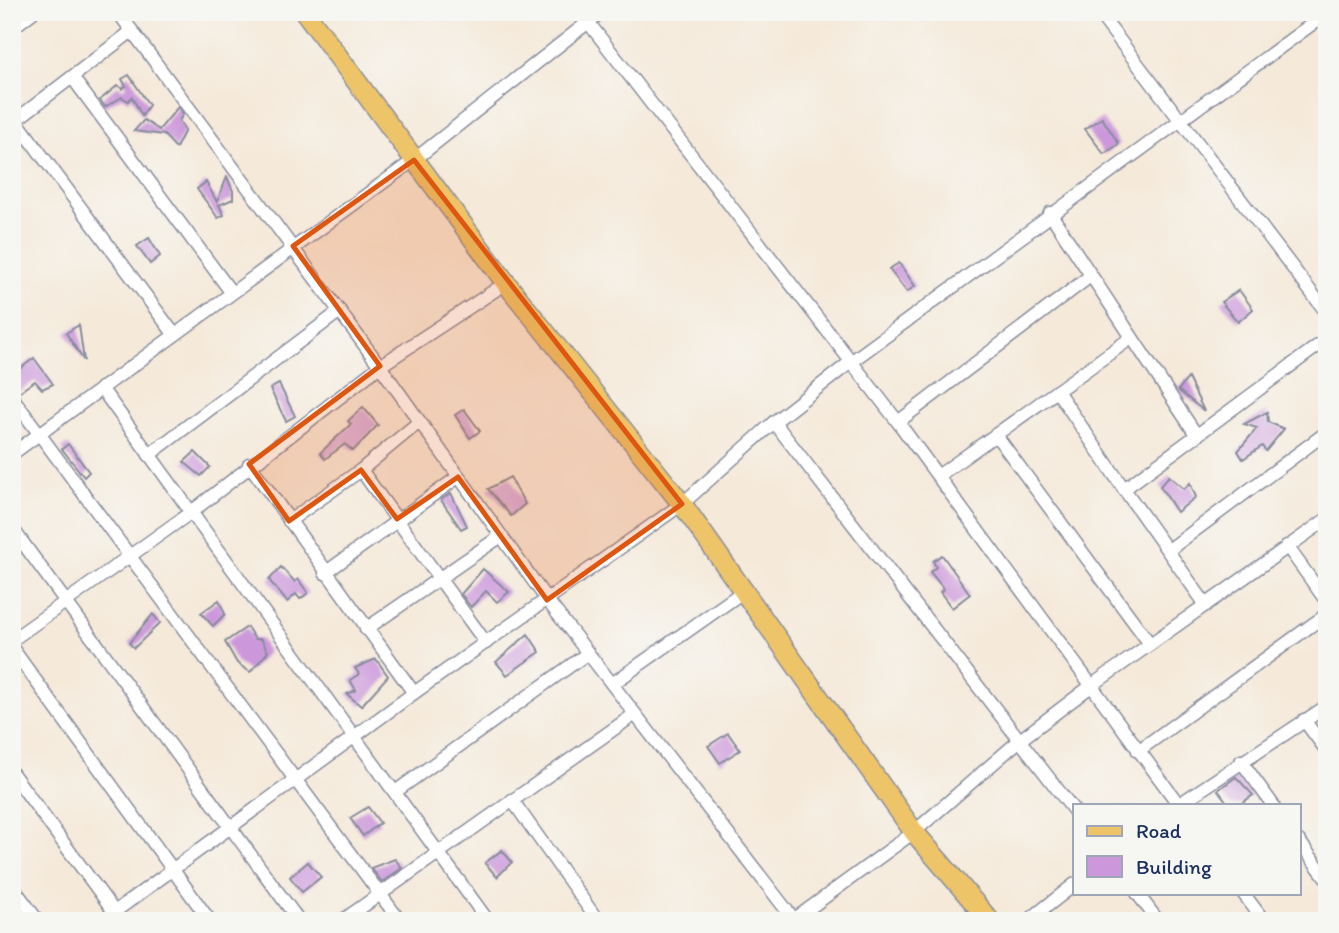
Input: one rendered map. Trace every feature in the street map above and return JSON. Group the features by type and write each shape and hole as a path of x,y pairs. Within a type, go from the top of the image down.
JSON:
{"main road":[{"path":"305,12 506,283 682,505 914,832 990,921"}],"street":[{"path":"12,28 33,12"},
{"path":"118,12 340,311 547,600 793,920 914,832 1020,740 1091,685 1327,519"},
{"path":"12,453 292,246 414,160 601,12"},
{"path":"1098,12 1327,313"},
{"path":"102,921 118,916 172,869 295,779 682,505 774,422 852,361 1050,213 1327,13"},
{"path":"588,22 898,422 1177,804"},
{"path":"132,30 14,119 174,334"},
{"path":"72,77 230,292"},
{"path":"1050,213 1089,276 1197,436"},
{"path":"898,422 1089,276"},
{"path":"12,640 190,513 249,464 380,366 506,283"},
{"path":"149,455 340,311"},
{"path":"938,476 1131,338"},
{"path":"1124,489 1327,339"},
{"path":"101,388 488,921"},
{"path":"1057,391 1124,489 1170,549 1206,605"},
{"path":"12,397 132,555 400,921"},
{"path":"289,521 361,470 419,422"},
{"path":"774,422 1073,809"},
{"path":"1170,549 1327,432"},
{"path":"996,435 1150,645"},
{"path":"249,464 414,693"},
{"path":"361,470 486,643"},
{"path":"325,573 458,477"},
{"path":"12,528 299,921"},
{"path":"366,629 501,536"},
{"path":"1287,546 1327,603"},
{"path":"612,684 744,591"},
{"path":"1138,751 1327,614"},
{"path":"12,648 210,921"},
{"path":"395,792 588,653"},
{"path":"1179,804 1327,706"},
{"path":"342,921 635,714"},
{"path":"1304,720 1327,751"},
{"path":"1241,761 1272,804"},
{"path":"12,773 118,916"},
{"path":"512,800 598,921"},
{"path":"1300,842 1327,879"},
{"path":"12,886 38,921"},
{"path":"1028,921 1073,886"},
{"path":"1138,894 1158,921"},
{"path":"1244,894 1264,921"}],"highlighted area":[{"path":"414,160 682,504 547,600 458,477 397,519 361,470 289,521 249,464 380,366 293,246"}],"building":[{"path":"129,75 149,105 142,116 132,97 128,101 122,97 105,107 100,100 118,85 122,89 126,86 122,79"},
{"path":"178,107 183,114 179,121 185,130 176,148 164,135 134,131 144,120 159,130"},
{"path":"1102,118 1119,144 1104,154 1085,129"},
{"path":"227,177 233,191 233,199 219,205 224,215 218,218 197,189 206,182 217,202"},
{"path":"149,238 160,256 150,264 137,246"},
{"path":"899,263 915,286 907,292 889,269"},
{"path":"1239,290 1253,309 1238,322 1221,302"},
{"path":"79,325 84,361 66,333"},
{"path":"34,358 53,384 42,389 35,381 19,392 12,384 12,375"},
{"path":"1188,378 1204,411 1178,390"},
{"path":"279,384 295,416 286,421 270,389"},
{"path":"363,407 378,425 353,451 345,444 325,459 320,453 351,424 348,421"},
{"path":"464,409 480,431 470,438 455,415"},
{"path":"1267,412 1268,422 1284,429 1266,451 1262,446 1243,459 1238,451 1257,428 1244,424"},
{"path":"68,444 89,472 84,477 62,449"},
{"path":"195,452 210,467 201,476 184,462"},
{"path":"1169,476 1184,489 1190,483 1196,497 1177,512 1160,486"},
{"path":"510,477 525,504 511,516 488,489"},
{"path":"451,493 467,526 461,529 441,500"},
{"path":"942,555 970,594 952,608 940,592 944,589 930,572 936,567 933,561"},
{"path":"281,567 295,582 298,579 308,593 300,599 296,594 287,602 269,580"},
{"path":"483,569 509,592 497,602 486,591 471,607 461,594"},
{"path":"219,600 225,614 213,626 201,613"},
{"path":"153,614 160,623 134,648 129,643"},
{"path":"247,627 255,639 261,639 268,652 250,672 237,663 225,642"},
{"path":"528,634 540,652 507,675 496,662"},
{"path":"376,659 388,676 361,706 347,694 356,690 350,680 359,674 355,668"},
{"path":"728,733 740,750 720,763 708,746"},
{"path":"1236,777 1253,795 1240,804 1228,804 1218,790"},
{"path":"368,807 380,823 363,836 350,818"},
{"path":"502,850 512,862 497,877 485,863"},
{"path":"395,859 402,868 382,882 371,868"},
{"path":"308,862 321,877 302,892 290,877"}]}
